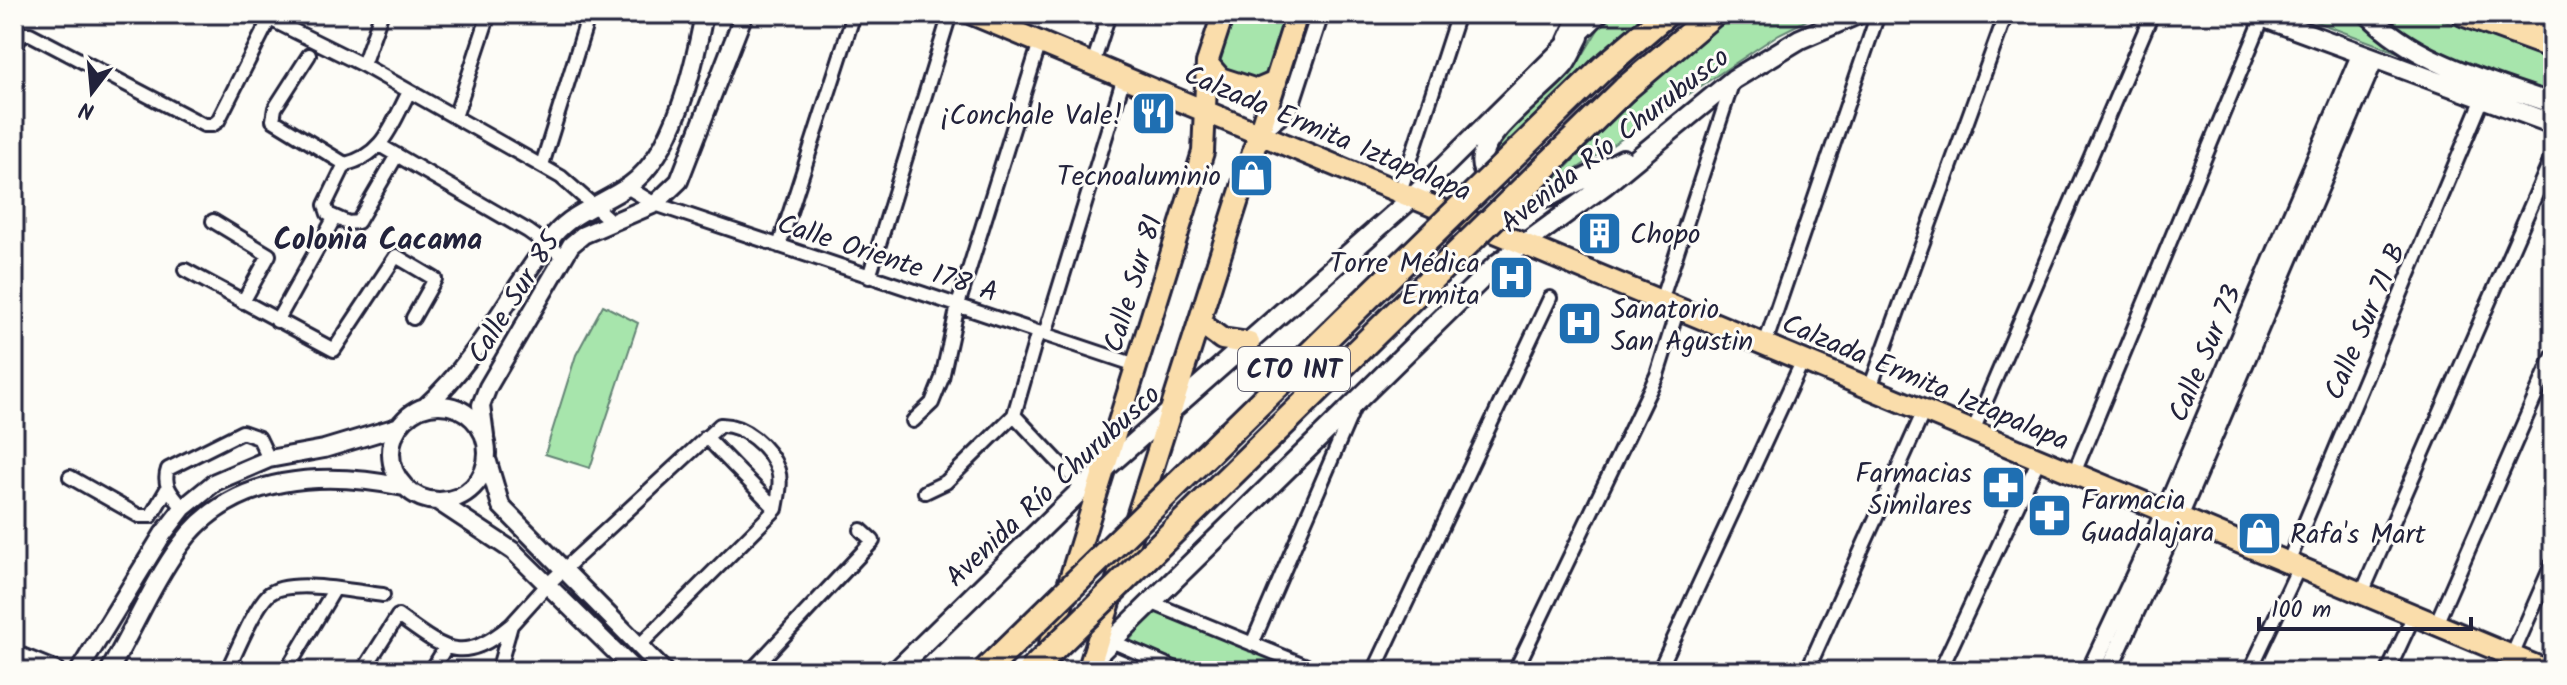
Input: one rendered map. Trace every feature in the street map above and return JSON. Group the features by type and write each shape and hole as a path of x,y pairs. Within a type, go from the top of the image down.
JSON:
{"highway":[{"name":"CTO INT","path":"985,671 1603,68 1666,14"},
{"name":"CTO INT","path":"1031,671 1625,89 1713,14"},
{"path":"2465,14 2553,46"},
{"path":"2534,14 2553,21"}],"main road":[{"name":"Calzada Ermita Iztapalapa","path":"972,14 994,18 1040,42 2542,670"},
{"name":"Calle Sur 81","path":"1042,671 1203,152 1202,110 1207,63 1223,14"},
{"path":"1086,668 1171,413 1297,14"},
{"name":"Avenida Río Churubusco","path":"1086,668 1485,274 1605,185 1734,79 1800,39 1858,14"},
{"path":"2368,14 2402,42 2432,59 2553,104"},
{"path":"2259,16 2553,124"},
{"path":"1587,18 1565,64 1484,144 1480,153 1483,170 1548,197 1654,143"},
{"name":"Avenida Río Churubusco","path":"896,671 1083,488 1249,343 1563,45 1587,18"},
{"path":"1207,63 1220,78 1257,90 1276,82"},
{"path":"1199,322 1222,339 1249,343"}],"street":[{"path":"363,65 381,14"},
{"path":"455,117 489,14"},
{"path":"542,165 589,14"},
{"name":"Calle Sur 85","path":"426,406 474,355 547,245 575,215 627,187 648,169 670,129 689,79 704,14"},
{"name":"Calle Sur 85","path":"485,436 481,405 488,387 563,256 583,235 655,204 672,190 684,172 744,14"},
{"path":"779,246 854,14"},
{"path":"869,277 950,14"},
{"path":"1093,64 1109,14"},
{"path":"1258,133 1289,109 1320,14"},
{"path":"1406,195 1458,14"},
{"path":"1765,344 1878,14"},
{"path":"1870,388 2006,14"},
{"path":"1973,431 2152,14"},
{"path":"14,49 22,34 30,34 204,125 212,125 218,121 271,16 542,165 561,177 612,222"},
{"path":"2074,473 2259,16"},
{"path":"913,421 932,403 942,378 958,305 1040,42"},
{"path":"309,55 275,108 273,120 345,164 360,161 381,146 409,92"},
{"name":"Calle Sur 73","path":"2108,671 2368,56"},
{"path":"925,492 946,482 1014,415 1124,77"},
{"path":"1515,671 1657,375 1670,305 1734,79"},
{"name":"Calle Sur 71 B","path":"2250,671 2483,98"},
{"path":"381,146 563,256"},
{"path":"345,164 325,205 328,214 348,223 358,222 397,155"},
{"path":"2362,593 2553,155"},
{"name":"Calle Oriente 178 A","path":"627,187 655,204 1136,365"},
{"path":"277,321 335,217"},
{"path":"213,221 268,253 269,257 243,302"},
{"path":"185,270 329,349 337,347 396,256 435,279 413,318"},
{"path":"1374,671 1550,298"},
{"path":"2436,624 2553,356"},
{"path":"1659,671 1803,360"},
{"path":"404,487 390,458 397,427 408,415 426,406 440,404 467,413 485,436 488,460 501,506 526,535 563,568 664,671"},
{"path":"1252,644 1355,404"},
{"path":"1807,671 1924,411"},
{"path":"1014,415 1083,488"},
{"path":"363,671 398,616 444,650 478,648 511,625 563,568 706,437 720,425 732,425 750,435 778,470 776,509 639,646"},
{"path":"79,671 163,534 183,508 215,482 269,459 324,449 397,427"},
{"path":"183,508 167,489 165,478 168,469 242,432 259,438 269,459"},
{"path":"706,437 776,509"},
{"path":"1940,671 2039,459"},
{"path":"439,502 456,499 471,490 482,477 488,460"},
{"path":"70,477 139,516 151,516 167,489"},
{"path":"109,671 181,545 202,520 223,504 245,493 296,481 367,480 404,487 421,498 439,502 513,551 635,671"},
{"name":"Calle Sur 73","path":"2090,671 2172,514"},
{"path":"751,671 873,541 861,530"},
{"path":"2512,656 2553,562"},
{"path":"227,671 266,597 278,588 295,586 383,595"},
{"path":"290,670 334,590"},
{"path":"1150,602 1319,671"},
{"path":"2388,671 2414,615"},
{"path":"498,671 511,625"},
{"path":"1111,641 1181,671"},
{"path":"431,671 444,650"},
{"path":"14,654 56,671"}],"green space":[{"path":"1228,14 1287,14 1269,70 1254,83 1222,72 1216,53"},
{"path":"1616,14 1645,14 1491,160 1491,147 1578,63 1599,28"},
{"path":"1735,14 1819,14 1779,34 1542,192 1656,76"},
{"path":"2295,14 2425,14 2553,60 2553,95 2450,56 2445,70"},
{"path":"603,305 638,323 590,468 545,454 576,355"},
{"path":"1156,607 1310,671 1194,671 1127,644"}],"place":[{"name":"¡Conchale Vale!","path":"1154,114"},
{"name":"Tecnoaluminio","path":"1252,175"},
{"name":"Chopo","path":"1599,233"},
{"name":"Torre Médica Ermita","path":"1511,278"},
{"name":"Sanatorio San Agustin","path":"1580,324"},
{"name":"Farmacias Similares","path":"2003,488"},
{"name":"Farmacia Guadalajara","path":"2050,515"},
{"name":"Rafa's Mart","path":"2259,533"}],"district":[{"name":"Colonia Cacama","path":"378,239"}]}
